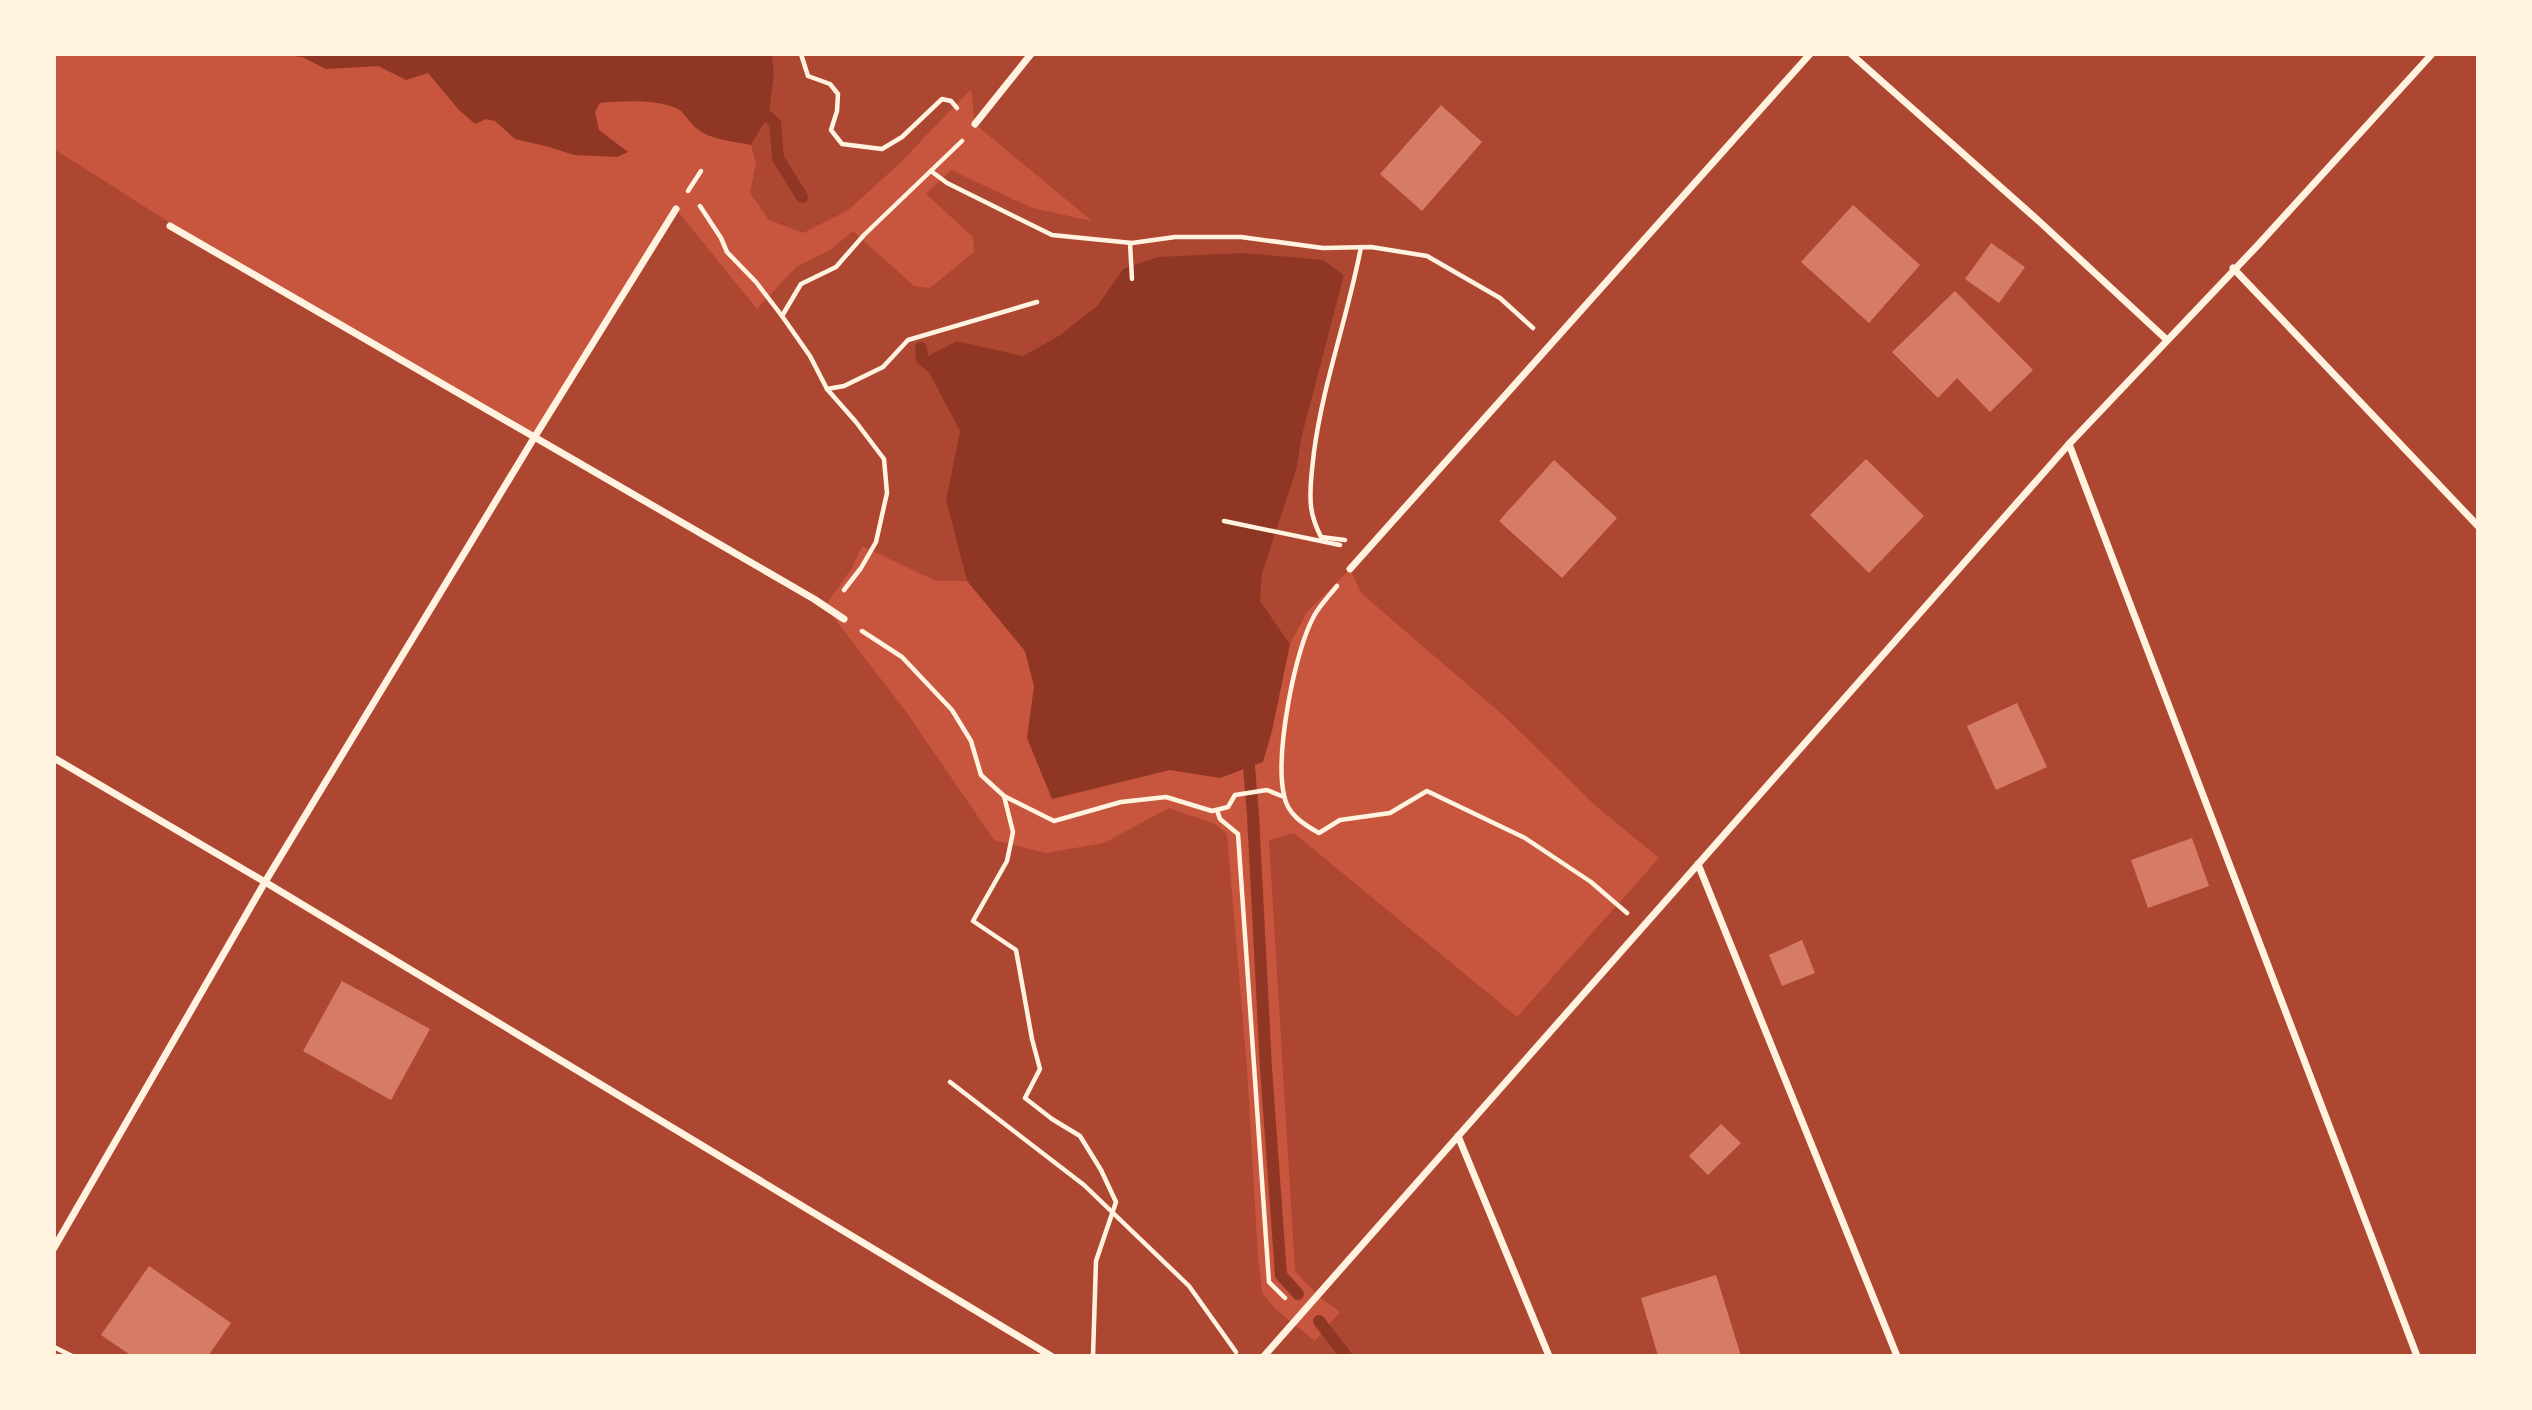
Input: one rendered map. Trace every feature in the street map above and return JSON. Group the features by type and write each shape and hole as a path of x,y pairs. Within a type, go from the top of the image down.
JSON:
{"street":[{"path":"975,124 1031,54"},
{"path":"1350,569 1810,54"},
{"path":"1851,54 2041,223 2167,340"},
{"path":"1264,1356 2069,444 2432,54"},
{"path":"54,1248 265,882 676,209"},
{"path":"170,226 844,619"},
{"path":"2233,268 2478,526"},
{"path":"2069,444 2417,1356"},
{"path":"54,758 265,882 1051,1356"},
{"path":"1698,864 1897,1356"},
{"path":"1458,1136 1549,1356"}],"path":[{"path":"801,54 808,76 830,84 838,94 837,111 831,130 842,144 882,149 902,137 942,99 951,101 960,111"},
{"path":"782,316 801,285 836,267 864,235 962,141 968,132"},
{"path":"931,171 947,183 1052,236 1130,243 1175,237 1241,237 1323,248 1361,247 1427,256 1500,298 1550,344"},
{"path":"722,238 727,252 756,282 810,356 827,389 884,459 887,493 876,542 861,568 836,599 832,611"},
{"path":"1130,243 1132,279"},
{"path":"1361,247 1353,292 1336,346 1317,432 1311,477 1311,507 1321,537 1372,542"},
{"path":"827,389 844,386 884,367 908,340 1037,302"},
{"path":"1224,521 1365,550"},
{"path":"1350,569 1314,616 1295,665 1282,760 1284,797 1297,820 1318,833 1340,820 1390,813 1427,792 1525,838 1591,882 1642,927"},
{"path":"844,619 902,657 952,710 971,741 981,775 1004,796 1054,821 1121,802 1166,797 1212,811 1228,807 1235,795 1267,790 1284,797"},
{"path":"1004,796 1013,832 1007,861 973,921 1016,950 1040,1069 1025,1098 1080,1136 1101,1170 1116,1202 1096,1261 1093,1356"},
{"path":"1217,810 1220,819 1238,834 1269,1282"},
{"path":"950,1082 1084,1185 1189,1286 1236,1352"},
{"path":"54,1347 72,1356"}],"shaded area":[{"path":"273,54 772,54 774,74 769,115 751,145 707,135 695,127 679,109 667,105 638,101 600,103 595,112 599,130 628,152 617,157 574,155 515,139 495,121 486,119 475,124 459,110 428,73 406,80 378,66 326,69 302,57"},
{"path":"772,54 2478,54 2478,1356 54,1356 54,149 235,264 534,437 676,209 757,309 796,267 830,250 853,231 914,286 930,288 974,252 973,237 926,194 951,170 1032,208 1092,221 975,124 971,89 898,165 847,211 803,233 769,220 750,193 756,163 751,145 769,115 774,74","holes":["1123,269 1344,275 1300,439 1297,467 1262,574 1260,601 1290,644 1307,612 1350,569 1361,593 1503,715 1596,806 1659,858 1517,1017 1294,833 1269,840 1295,1271 1317,1295 1340,1312 1315,1341 1275,1309 1262,1292 1227,834 1215,824 1169,808 1104,843 1046,853 994,840 907,713 825,606 852,568 862,546 936,581 967,581 946,500 960,431 923,359 957,341 1023,356 1060,335 1098,305"]},
{"path":"1243,253 1323,260 1344,275 1301,439 1297,467 1262,574 1260,601 1290,644 1263,762 1220,778 1170,770 1052,799 1027,738 1034,686 1025,651 967,581 946,500 960,431 922,359 957,341 1023,356 1060,335 1098,305 1123,269 1158,257"}],"building":[{"path":"1441,105 1482,142 1422,211 1380,174"},
{"path":"1853,205 1920,265 1869,323 1801,262"},
{"path":"1991,243 2025,267 1999,303 1965,279"},
{"path":"1955,291 2033,370 1990,412 1957,378 1938,398 1892,352"},
{"path":"1866,459 1924,516 1869,573 1810,515"},
{"path":"1554,460 1617,518 1562,578 1499,521"},
{"path":"2017,703 2047,767 1996,790 1967,726"},
{"path":"2192,838 2209,886 2148,908 2131,860"},
{"path":"1802,940 1815,973 1782,986 1769,955"},
{"path":"342,981 430,1029 391,1100 303,1051"},
{"path":"1721,1124 1741,1143 1708,1175 1689,1156"},
{"path":"149,1266 231,1323 208,1356 132,1356 101,1335"},
{"path":"1716,1275 1741,1356 1658,1356 1641,1298"}],"waterway":[{"path":"758,107 775,123 778,158 802,197"},
{"path":"921,348 922,359 934,369"},
{"path":"1241,755 1249,767 1253,815 1266,1068 1281,1275 1298,1294"},
{"path":"1319,1321 1346,1356"}]}
